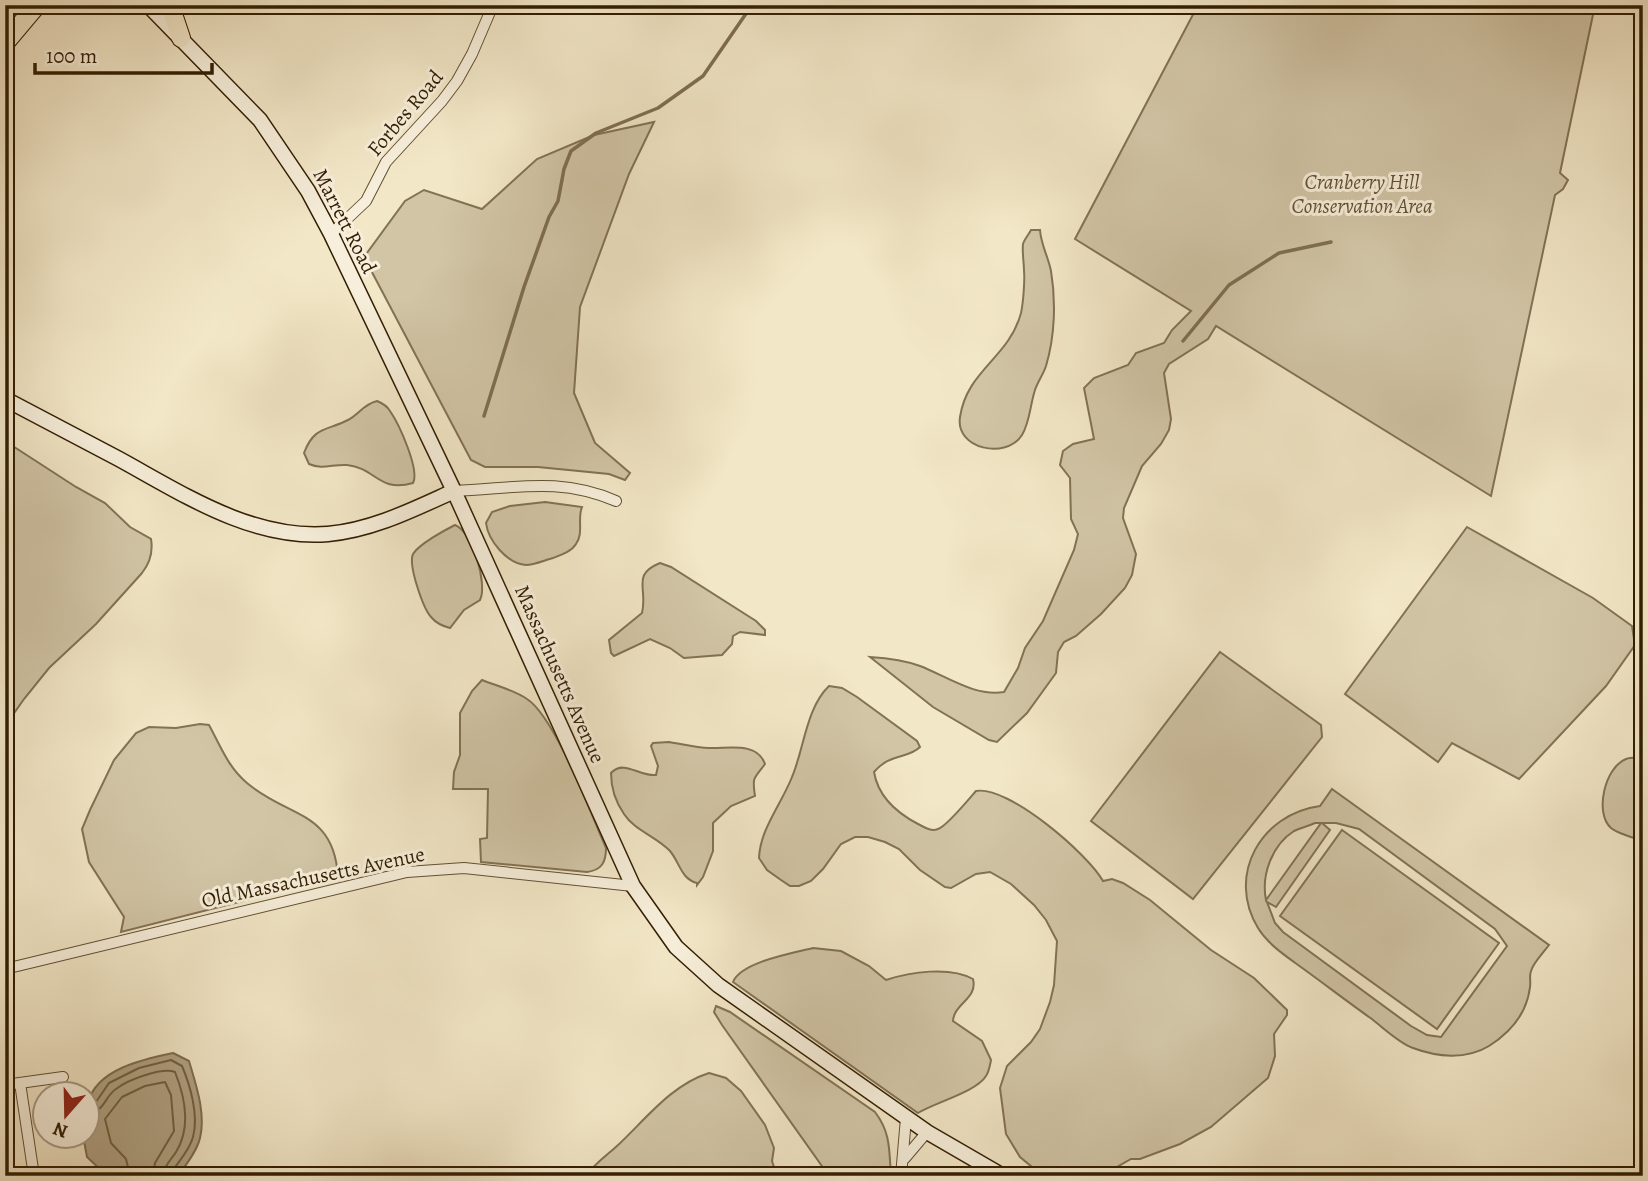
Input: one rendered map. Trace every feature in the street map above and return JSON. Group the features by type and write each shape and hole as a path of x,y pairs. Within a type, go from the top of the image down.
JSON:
{"highway":[{"path":"5,43 37,5"},
{"path":"170,5 181,38"}],"main road":[{"name":"Marrett Road","path":"149,5 260,120 296,171 331,233 454,491"},
{"path":"5,399 184,495 260,527 306,534 343,532 384,521 454,491"},
{"name":"Massachusetts Avenue","path":"454,491 633,886 676,947 708,977 906,1118 1003,1176"}],"street":[{"name":"Forbes Road","path":"331,233 366,201 386,162 457,81 493,5"},
{"path":"454,491 528,485 563,486 589,491 616,501"},
{"name":"Old Massachusetts Avenue","path":"5,969 407,872 475,868 633,886"},
{"path":"5,1085 63,1077"},
{"path":"20,1083 34,1176"},
{"path":"901,1176 905,1158 906,1118"},
{"path":"905,1158 927,1132"}],"green space":[{"name":"Cranberry Hill Conservation Area","path":"1198,5 1595,5 1560,173 1568,180 1563,189 1555,195 1491,496 1216,326 1208,339 1169,364 1164,373 1171,419 1169,430 1142,466 1124,508 1123,518 1136,554 1132,575 1125,588 1101,614 1076,636 1064,642 1058,652 1056,673 1027,713 997,742 989,740 933,707 870,657 914,664 972,689 1004,692 1018,668 1025,648 1043,621 1074,550 1078,534 1071,519 1070,478 1060,465 1063,451 1073,444 1094,439 1084,388 1094,378 1128,365 1136,353 1164,343 1172,330 1191,311 1075,239"},
{"path":"654,122 629,174 580,307 574,393 595,443 630,473 625,480 609,474 538,467 485,467 471,460 364,257 405,201 424,190 482,209 537,159 594,135"},
{"path":"1031,230 1040,230 1051,271 1054,318 1049,355 1022,435 1015,443 1005,447 983,447 965,437 960,417 971,387 1007,342 1021,313 1023,244"},
{"path":"377,401 389,409 403,436 414,468 413,483 392,485 365,470 347,465 323,467 309,464 304,453 312,438 322,430 348,420"},
{"path":"5,441 105,503 130,527 151,539 152,548 142,573 96,624 49,668 5,726"},
{"path":"545,502 582,507 578,540 566,553 536,563 519,564 500,550 490,537 486,523 492,512 510,506"},
{"path":"455,525 467,537 477,559 482,592 480,600 464,610 450,628 437,623 428,612 420,596 412,559 421,546"},
{"path":"1467,527 1593,598 1632,626 1635,645 1606,686 1519,779 1452,743 1438,762 1345,694"},
{"path":"660,563 671,567 756,621 765,630 765,635 740,632 733,636 732,644 722,655 684,658 650,639 614,656 609,640 642,613 643,578 646,572"},
{"path":"1220,652 1321,725 1322,737 1193,899 1091,821"},
{"path":"482,680 527,699 549,725 606,848 600,867 587,872 481,862 480,839 487,838 488,789 453,789 454,772 460,755 460,713 472,691"},
{"path":"829,686 842,688 857,697 917,741 920,747 915,751 886,762 874,772 884,796 910,820 935,830 942,827 976,791 990,792 1007,799 1065,839 1095,869 1103,881 1112,879 1123,883 1150,900 1211,950 1254,978 1287,1010 1287,1015 1274,1034 1275,1056 1268,1078 1211,1127 1180,1144 1140,1159 1131,1159 1101,1176 1043,1176 1020,1157 1006,1134 1000,1088 1007,1066 1040,1029 1054,985 1057,941 1034,905 1011,884 990,872 976,874 951,888 945,887 920,870 899,849 868,837 855,837 841,844 811,881 799,886 790,886 781,880 767,870 759,858 767,826 796,766 810,717 821,695"},
{"path":"209,725 240,777 318,827 328,839 335,855 338,877 121,932 124,917 89,862 82,829 114,760 136,733 149,727 176,728"},
{"path":"669,742 704,748 749,749 761,757 765,764 755,778 755,796 731,806 713,823 713,851 697,885 687,878 670,851 628,820 613,790 611,773 616,769 627,768 656,775 658,766 651,746 653,743"},
{"path":"1643,757 1643,840 1611,828 1603,812 1603,802 1604,791 1612,771 1628,758"},
{"path":"1332,789 1549,945 1532,968 1528,996 1522,1013 1497,1041 1471,1053 1451,1056 1422,1051 1407,1045 1273,946 1258,928 1249,908 1246,888 1248,868 1255,850 1266,834 1281,821 1299,811 1320,806","holes":["1321,823 1266,900 1265,881 1274,852 1294,831","1322,823 1336,823 1359,829 1495,929 1507,946 1441,1037 1427,1035 1411,1026 1283,932 1275,923 1267,902 1276,907 1330,830"]},
{"path":"1342,830 1499,943 1437,1029 1280,916"},
{"path":"813,948 841,951 869,966 886,980 942,971 973,979 972,991 957,1010 953,1021 982,1041 991,1060 986,1076 965,1092 918,1113 733,982 746,969 757,964"},
{"path":"716,1006 730,1012 875,1112 887,1135 891,1176 829,1176 722,1025 714,1012"},
{"path":"709,1073 726,1078 741,1091 765,1125 774,1148 772,1161 777,1176 586,1176 671,1094 695,1078"}],"water":[{"path":"173,1053 189,1061 202,1119 199,1143 178,1176 105,1174 87,1157 86,1150 102,1150 102,1081 135,1062"}],"waterway":[{"path":"484,416 524,287 549,217 558,201 564,169 571,151 596,133 658,108 703,76 752,5"},
{"path":"1183,341 1229,285 1279,253 1331,242"}]}
